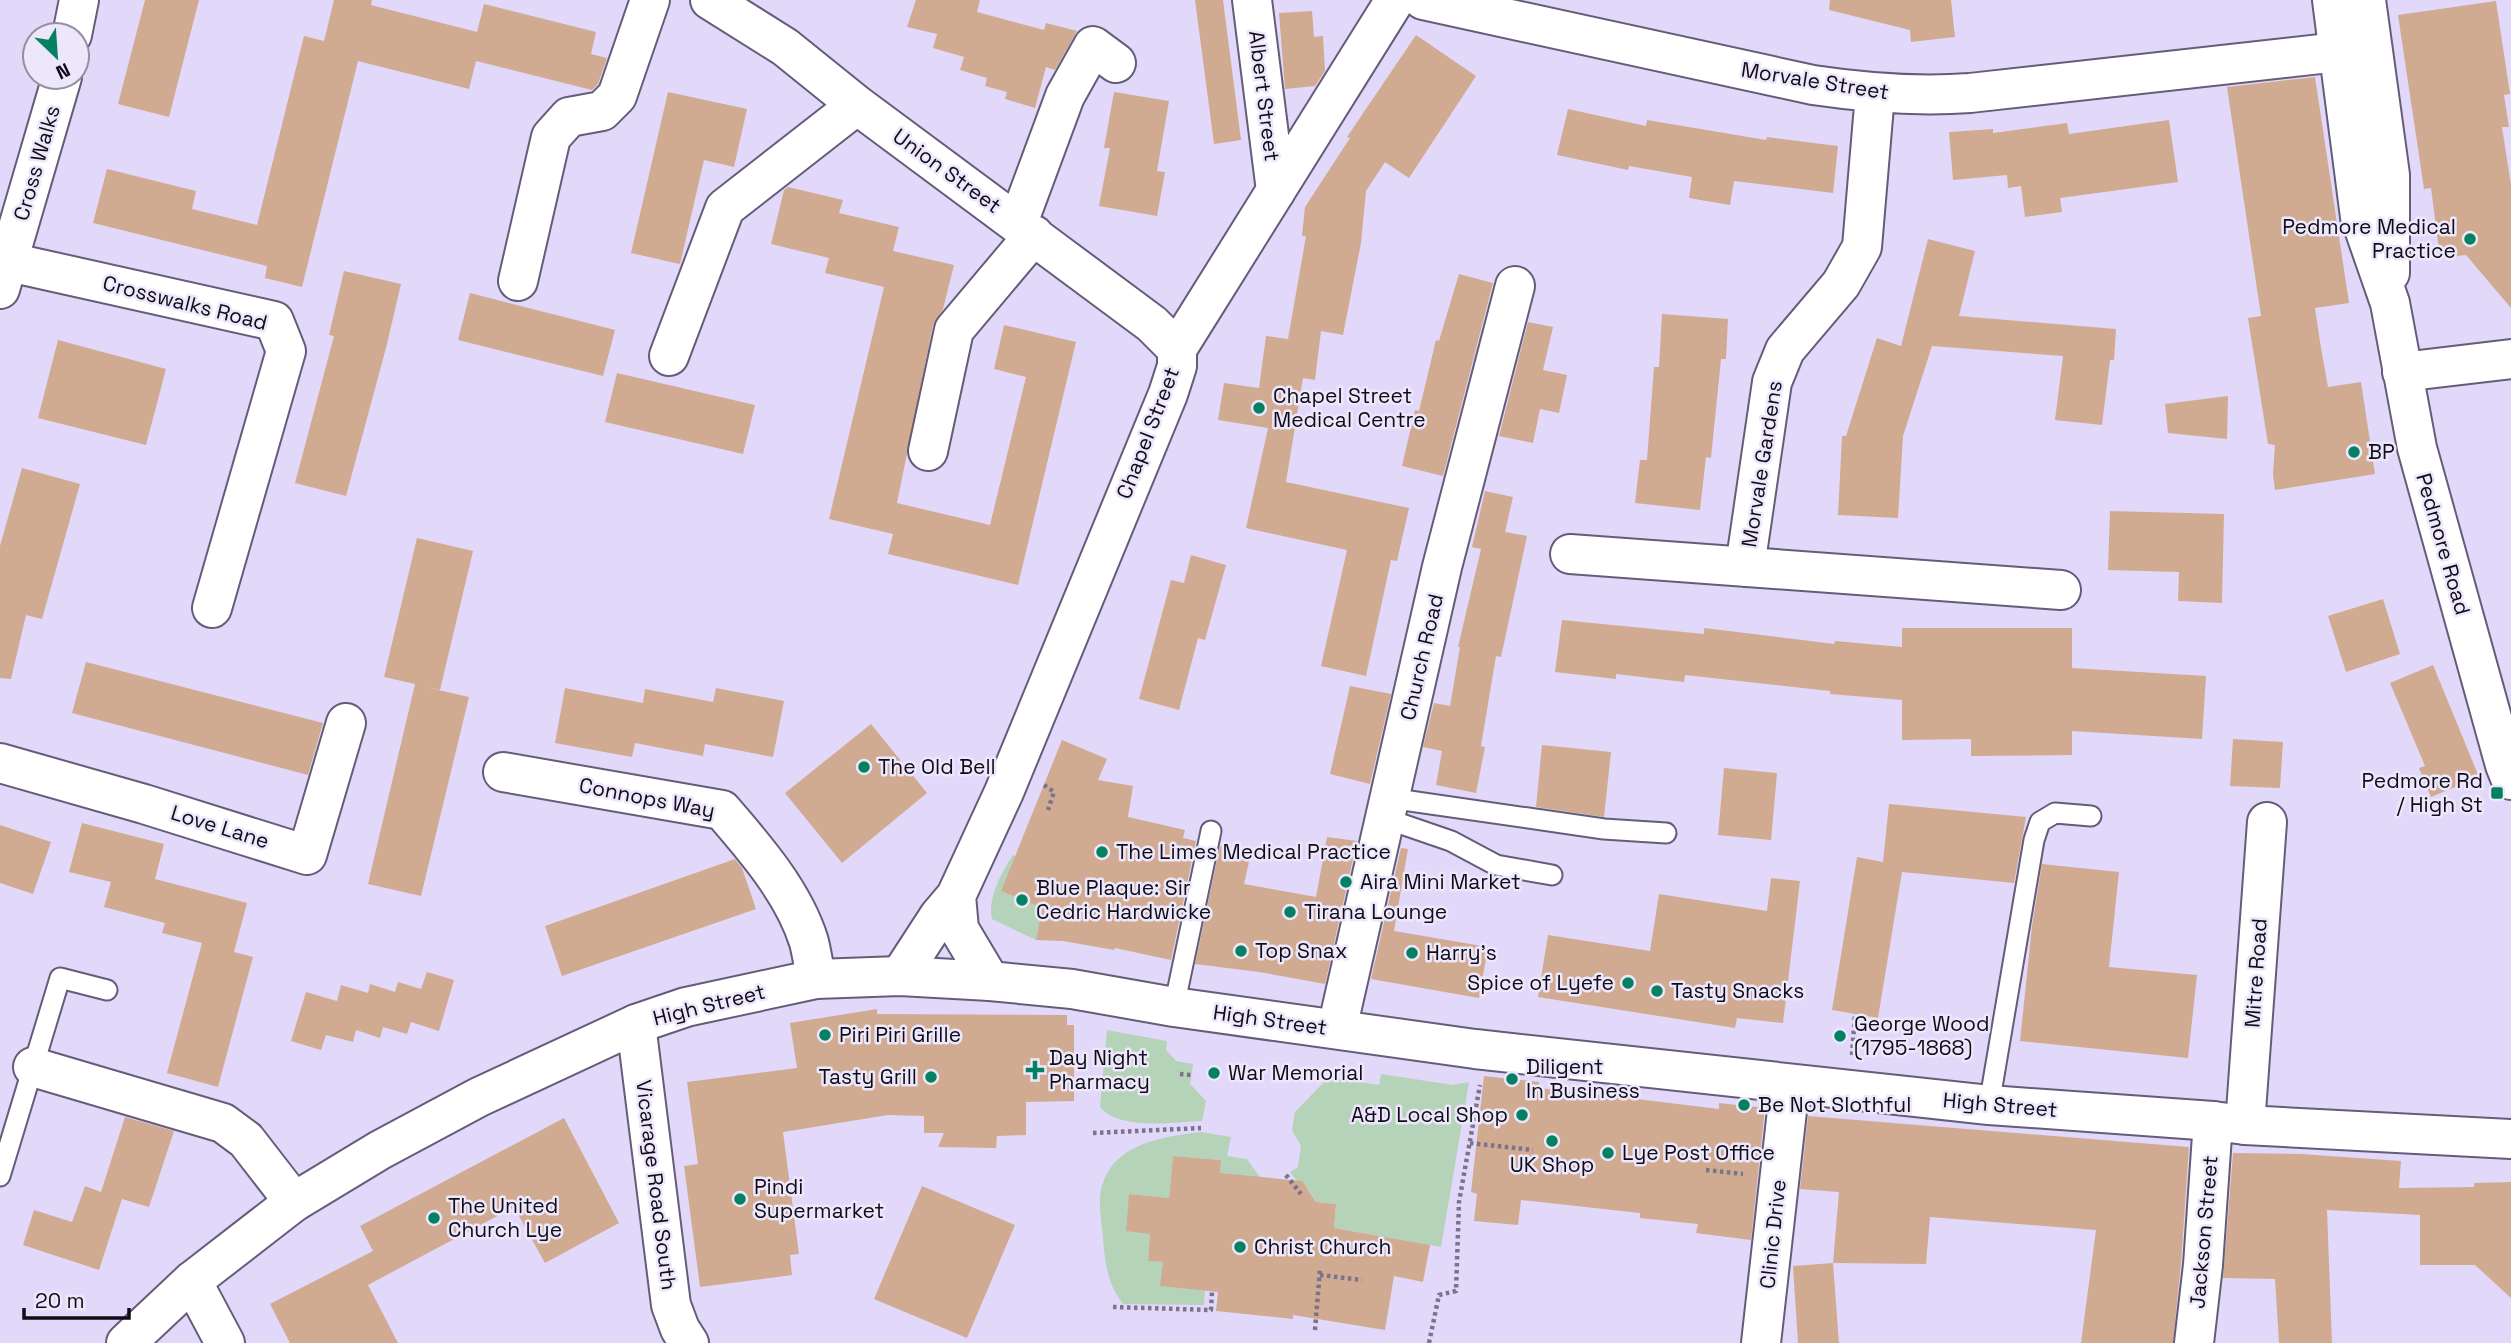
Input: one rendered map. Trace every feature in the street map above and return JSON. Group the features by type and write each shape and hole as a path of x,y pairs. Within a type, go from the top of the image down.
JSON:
{"main road":[{"path":"75,21 79,0"},
{"path":"518,281 551,137 569,117 602,111 617,96 650,0"},
{"name":"Union Street","path":"710,0 785,47 857,105 1152,324 1177,349"},
{"name":"Albert Street","path":"1252,0 1276,191"},
{"name":"Chapel Street","path":"900,976 939,916 956,896 1004,792 1168,394 1177,366 1177,349 1395,0"},
{"name":"Morvale Street","path":"1423,0 1799,82 1875,94 1934,96 1970,93 2338,52 2363,54 2375,67"},
{"name":"Pedmore Road","path":"2332,0 2360,217 2390,303 2417,449 2511,780"},
{"path":"2338,52 2353,29 2349,0"},
{"name":"Pedmore Road","path":"2366,0 2390,175 2390,303"},
{"path":"928,451 954,330 1026,229 1065,96 1093,46 1116,63"},
{"name":"Cross Walks","path":"5,276 58,91"},
{"name":"Morvale Gardens","path":"1745,567 1772,382 1785,350 1841,284 1862,247 1875,94"},
{"path":"669,356 725,208 857,105"},
{"name":"Crosswalks Road","path":"5,276 274,321 286,351 212,608"},
{"name":"Church Road","path":"1337,1029 1442,567 1515,286"},
{"path":"2402,372 2511,359"},
{"name":"Morvale Gardens","path":"1570,554 2061,590"},
{"name":"Love Lane","path":"0,763 144,803 307,855 346,723"},
{"name":"Connops Way","path":"503,772 722,810 746,837 788,897 808,940 816,979"},
{"name":"Mitre Road","path":"2229,1123 2267,822"},
{"path":"956,896 959,929 990,981"},
{"name":"High Street","path":"126,1343 192,1281 294,1202 380,1150 479,1097 636,1024 686,1007 816,979 900,976 1072,989 1174,1007 1475,1049 1989,1105 2229,1123 2511,1139"},
{"name":"Vicarage Road South","path":"636,1024 671,1305 680,1329 689,1343"},
{"path":"33,1067 222,1123 246,1140 294,1202"},
{"name":"Clinic Drive","path":"1761,1343 1790,1084"},
{"name":"Jackson Street","path":"2194,1343 2203,1265 2229,1123"},
{"path":"192,1281 225,1343"}],"lane":[{"path":"1387,808 1666,833"},
{"path":"1387,808 1496,865 1552,875"},
{"path":"1989,1105 2034,840 2040,822 2055,813 2091,816"},
{"path":"1174,1007 1211,831"},
{"path":"0,1176 60,978 107,990"}],"path":[{"path":"1036,780 1054,792 1048,810"},
{"path":"1851,1065 1855,1014"},
{"path":"1429,1343 1439,1294 1456,1291 1459,1202 1482,1073"},
{"path":"1180,1074 1191,1075"},
{"path":"1093,1132 1201,1128"},
{"path":"1470,1143 1533,1150"},
{"path":"1286,1174 1301,1194"},
{"path":"1315,1330 1320,1272 1362,1280"},
{"path":"1113,1307 1211,1310 1212,1291"}],"green space":[{"path":"1013,855 1016,857 1001,891 1042,908 1036,940 992,919 994,895 1000,877"},
{"path":"1107,1030 1167,1041 1166,1050 1176,1061 1193,1064 1190,1084 1206,1101 1202,1121 1134,1122 1109,1115 1100,1107"},
{"path":"1381,1074 1453,1085 1469,1082 1441,1247 1334,1228 1336,1204 1316,1202 1308,1189 1305,1192 1290,1172 1298,1167 1301,1146 1292,1130 1295,1112 1329,1077 1379,1085"},
{"path":"1201,1132 1231,1137 1227,1156 1247,1159 1260,1177 1218,1192 1221,1160 1173,1156 1169,1198 1130,1194 1150,1234 1148,1261 1163,1262 1161,1286 1205,1290 1204,1305 1123,1304 1110,1280 1105,1256 1100,1202 1107,1174 1127,1152 1140,1145"}],"building":[{"path":"145,0 199,0 169,117 118,104"},
{"path":"334,0 372,0 371,5 477,32 484,4 596,32 591,54 607,58 598,84 592,90 476,61 469,89 358,61 302,287 265,278 267,266 93,223 107,169 196,191 192,209 257,225 304,36 324,41"},
{"path":"916,0 980,0 977,12 1044,30 1046,23 1077,31 1055,70 1046,67 1035,108 1005,99 1007,92 985,86 987,78 960,70 964,57 933,48 937,34 907,27"},
{"path":"1195,0 1223,0 1241,140 1214,144"},
{"path":"1830,0 1951,0 1955,37 1911,42 1910,30 1829,10"},
{"path":"2496,1 2510,94 2504,95 2509,127 2502,127 2511,185 2511,308 2466,255 2440,258 2431,188 2424,189 2398,15"},
{"path":"1312,11 1314,37 1323,36 1325,71 1315,86 1285,89 1279,13"},
{"path":"1416,35 1476,76 1409,178 1385,162 1366,191 1361,243 1343,335 1321,331 1315,380 1303,378 1286,482 1409,508 1397,561 1391,560 1366,676 1321,666 1347,550 1246,528 1268,428 1218,420 1224,383 1259,388 1266,336 1288,339 1306,236 1302,236 1305,207 1350,138 1347,137"},
{"path":"2315,77 2349,303 2315,308 2320,342 2328,387 2361,382 2375,474 2275,490 2275,445 2268,444 2248,318 2261,316 2227,87"},
{"path":"668,92 747,109 734,167 704,160 680,264 631,253"},
{"path":"1114,92 1169,101 1157,171 1165,172 1157,216 1099,206 1110,148 1104,148"},
{"path":"1568,109 1646,126 1647,120 1766,140 1767,137 1838,146 1833,193 1734,181 1730,205 1689,198 1692,177 1629,166 1628,170 1557,155"},
{"path":"2169,120 2178,182 2060,198 2062,212 2025,217 2021,186 2008,188 2007,175 1953,180 1949,132 1993,129 1993,133 2067,123 2069,134"},
{"path":"788,187 843,200 839,213 899,227 893,251 954,265 943,309 933,325 897,503 990,525 1026,377 994,369 1004,325 1076,342 1018,585 888,554 893,534 829,519 884,287 825,273 829,258 771,244 784,190"},
{"path":"1928,239 1975,251 1959,316 2116,329 2114,360 2110,360 2102,425 2055,420 2063,356 1932,346 1903,436 1898,518 1838,515 1842,436 1846,436 1877,338 1901,346"},
{"path":"344,271 401,284 346,496 295,483 334,336 329,335"},
{"path":"1459,274 1493,283 1443,476 1402,466 1415,410 1419,411 1436,340 1439,341"},
{"path":"470,293 615,330 603,376 458,340"},
{"path":"1662,314 1728,319 1726,359 1721,359 1711,458 1706,457 1700,510 1635,503 1640,460 1647,460 1654,367 1659,367"},
{"path":"1528,322 1553,327 1543,370 1567,375 1559,413 1540,409 1533,443 1499,436"},
{"path":"58,340 166,369 146,445 38,418"},
{"path":"617,373 755,405 743,454 605,422"},
{"path":"2228,396 2227,439 2168,433 2165,404"},
{"path":"22,468 80,484 42,619 26,615 11,679 0,678 0,546"},
{"path":"1485,491 1513,497 1505,532 1527,536 1501,657 1496,656 1481,746 1485,747 1476,793 1436,785 1442,751 1423,747 1434,703 1450,706 1458,647 1481,549 1472,547"},
{"path":"2110,511 2224,514 2222,603 2178,601 2179,572 2108,570"},
{"path":"417,538 473,551 440,690 425,687 469,697 421,896 368,884 415,684 384,677"},
{"path":"1191,555 1226,565 1205,640 1198,638 1179,710 1139,699 1171,580 1184,583"},
{"path":"2383,599 2400,654 2346,672 2328,616"},
{"path":"1562,620 1704,634 1704,628 1834,644 1835,641 1902,647 1902,628 2072,628 2072,668 2206,676 2202,739 2072,731 2072,755 1971,756 1971,739 1902,740 1902,700 1830,694 1830,691 1685,675 1684,682 1616,674 1616,679 1555,672"},
{"path":"86,662 323,723 308,775 72,713"},
{"path":"2433,665 2479,777 2431,797 2419,768 2425,766 2390,683"},
{"path":"1350,686 1391,694 1370,784 1330,774"},
{"path":"565,688 643,703 645,689 713,702 716,688 784,701 773,757 705,744 703,756 635,743 632,757 555,743"},
{"path":"871,724 927,793 842,863 785,793"},
{"path":"2233,739 2283,742 2280,788 2230,786"},
{"path":"1062,740 1107,759 1098,780 1133,786 1128,817 1185,830 1183,838 1196,841 1171,960 1115,948 1036,940 1042,908 1001,891"},
{"path":"1542,745 1611,752 1604,817 1536,807"},
{"path":"1724,768 1777,773 1771,840 1718,835"},
{"path":"1889,804 2026,817 2014,883 1902,872 1878,1018 1832,1010 1857,857 1883,862"},
{"path":"82,823 164,844 155,879 247,903 234,952 253,957 218,1087 167,1073 202,943 162,933 165,923 104,907 111,882 69,872"},
{"path":"0,825 51,842 33,894 0,883"},
{"path":"1327,837 1357,841 1325,984 1195,964 1220,846 1251,853 1244,884 1316,897"},
{"path":"1401,848 1408,849 1394,931 1488,947 1479,998 1371,979"},
{"path":"735,859 742,868 756,909 562,976 545,926"},
{"path":"2042,864 2119,872 2109,967 2197,975 2188,1058 2020,1041 2032,926"},
{"path":"1771,878 1800,881 1783,1023 1737,1018 1735,1028 1538,997 1548,935 1650,951 1659,894 1767,911"},
{"path":"427,972 454,980 439,1031 411,1022 407,1034 383,1027 380,1038 356,1030 353,1042 326,1035 321,1050 291,1041 306,992 337,1001 341,985 368,993 370,984 395,992 398,982 421,989"},
{"path":"877,1009 877,1014 1067,1015 1067,1025 1074,1025 1074,1101 1026,1102 1026,1135 997,1136 996,1148 938,1147 944,1133 924,1133 924,1116 888,1115 783,1132 799,1254 790,1255 792,1275 700,1287 684,1166 698,1164 687,1082 797,1068 790,1023"},
{"path":"1484,1076 1539,1082 1539,1088 1719,1109 1719,1103 1765,1108 1751,1240 1696,1233 1698,1224 1640,1218 1640,1213 1521,1200 1518,1225 1474,1221 1477,1194 1471,1192"},
{"path":"1808,1116 2189,1147 2173,1343 2081,1343 2096,1230 1930,1217 1926,1264 1833,1263 1839,1192 1800,1189"},
{"path":"125,1117 174,1131 149,1207 122,1199 99,1270 23,1245 34,1210 72,1222 85,1186 101,1192"},
{"path":"564,1118 619,1223 545,1263 514,1207 368,1285 398,1343 290,1343 270,1304 373,1251 360,1226"},
{"path":"2233,1153 2301,1154 2401,1161 2399,1188 2474,1187 2474,1183 2511,1182 2511,1298 2475,1265 2420,1265 2420,1215 2327,1210 2332,1343 2279,1343 2275,1279 2223,1278"},
{"name":"Christ Church","path":"1173,1156 1221,1160 1220,1173 1302,1181 1316,1202 1336,1204 1334,1228 1430,1245 1423,1282 1394,1276 1385,1330 1293,1315 1293,1319 1216,1311 1218,1292 1160,1286 1163,1262 1148,1261 1150,1234 1126,1231 1129,1194 1169,1198"},
{"path":"922,1186 1015,1225 967,1338 874,1299"},
{"path":"1833,1263 1839,1343 1798,1343 1793,1266"}],"place":[{"name":"Pedmore Medical Practice","path":"2470,239"},
{"name":"Chapel Street Medical Centre","path":"1259,408"},
{"name":"BP","path":"2354,452"},
{"name":"The Old Bell","path":"864,767"},
{"name":"Pedmore Rd / High St","path":"2497,793"},
{"name":"The Limes Medical Practice","path":"1102,852"},
{"name":"Aira Mini Market","path":"1346,882"},
{"name":"Blue Plaque: Sir Cedric Hardwicke","path":"1022,900"},
{"name":"Tirana Lounge","path":"1290,912"},
{"name":"Top Snax","path":"1241,951"},
{"name":"Harry's","path":"1412,953"},
{"name":"Spice of Lyefe","path":"1628,983"},
{"name":"Tasty Snacks","path":"1657,991"},
{"name":"Piri Piri Grille","path":"825,1035"},
{"name":"George Wood (1795-1868)","path":"1840,1036"},
{"name":"Day Night Pharmacy","path":"1035,1070"},
{"name":"War Memorial","path":"1214,1073"},
{"name":"Tasty Grill","path":"931,1077"},
{"name":"Diligent In Business","path":"1512,1079"},
{"name":"Be Not Slothful","path":"1744,1105"},
{"name":"A&D Local Shop","path":"1522,1115"},
{"name":"UK Shop","path":"1552,1141"},
{"name":"Lye Post Office","path":"1608,1153"},
{"name":"Pindi Supermarket","path":"740,1199"},
{"name":"The United Church Lye","path":"434,1218"},
{"name":"Christ Church","path":"1240,1247"}]}
